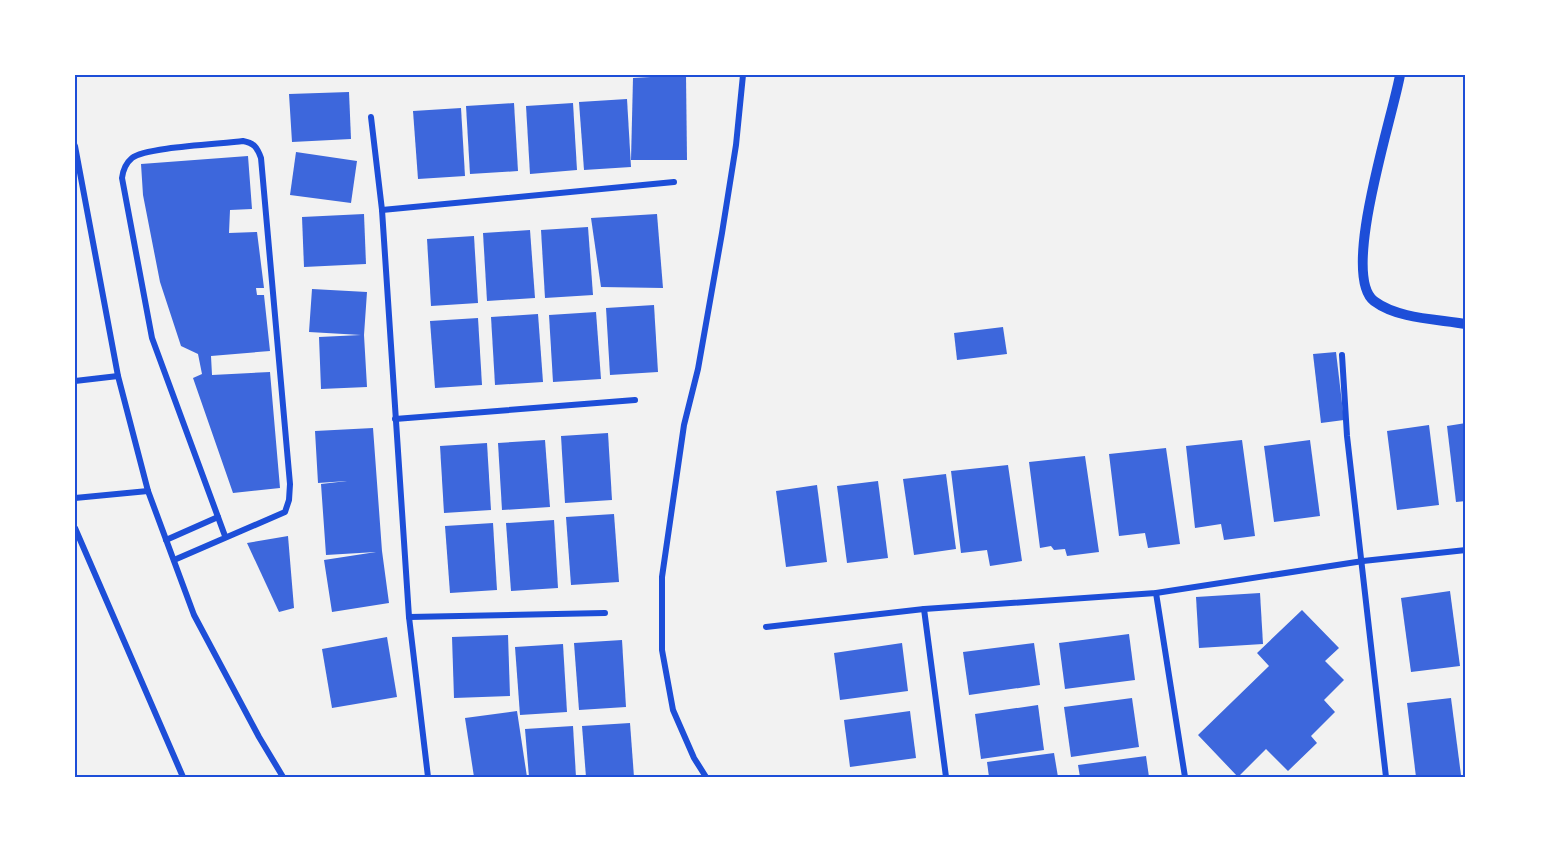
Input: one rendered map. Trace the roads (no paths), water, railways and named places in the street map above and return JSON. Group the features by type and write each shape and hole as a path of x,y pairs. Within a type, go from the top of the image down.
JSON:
{"street":[{"path":"706,777 694,758 673,710 662,651 662,577 684,425 698,369 736,146 742,75"},
{"path":"1400,75 1368,210 1361,256 1362,279 1372,299 1392,311 1466,324"},
{"path":"371,117 382,210 409,617 428,777"},
{"path":"174,560 285,512 290,500 261,158 258,148 251,142 243,141 155,151 134,156 127,163 122,178 152,338 225,536"},
{"path":"75,146 118,376 148,492 194,615 283,777"},
{"path":"382,210 674,182"},
{"path":"1342,355 1347,436 1386,777"},
{"path":"75,381 118,376"},
{"path":"395,419 635,400"},
{"path":"75,498 148,492"},
{"path":"166,540 218,517"},
{"path":"75,528 183,777"},
{"path":"766,627 924,609 1156,593 1363,561 1466,550"},
{"path":"1156,593 1185,777"},
{"path":"924,609 946,777"},
{"path":"409,617 605,613"}]}
